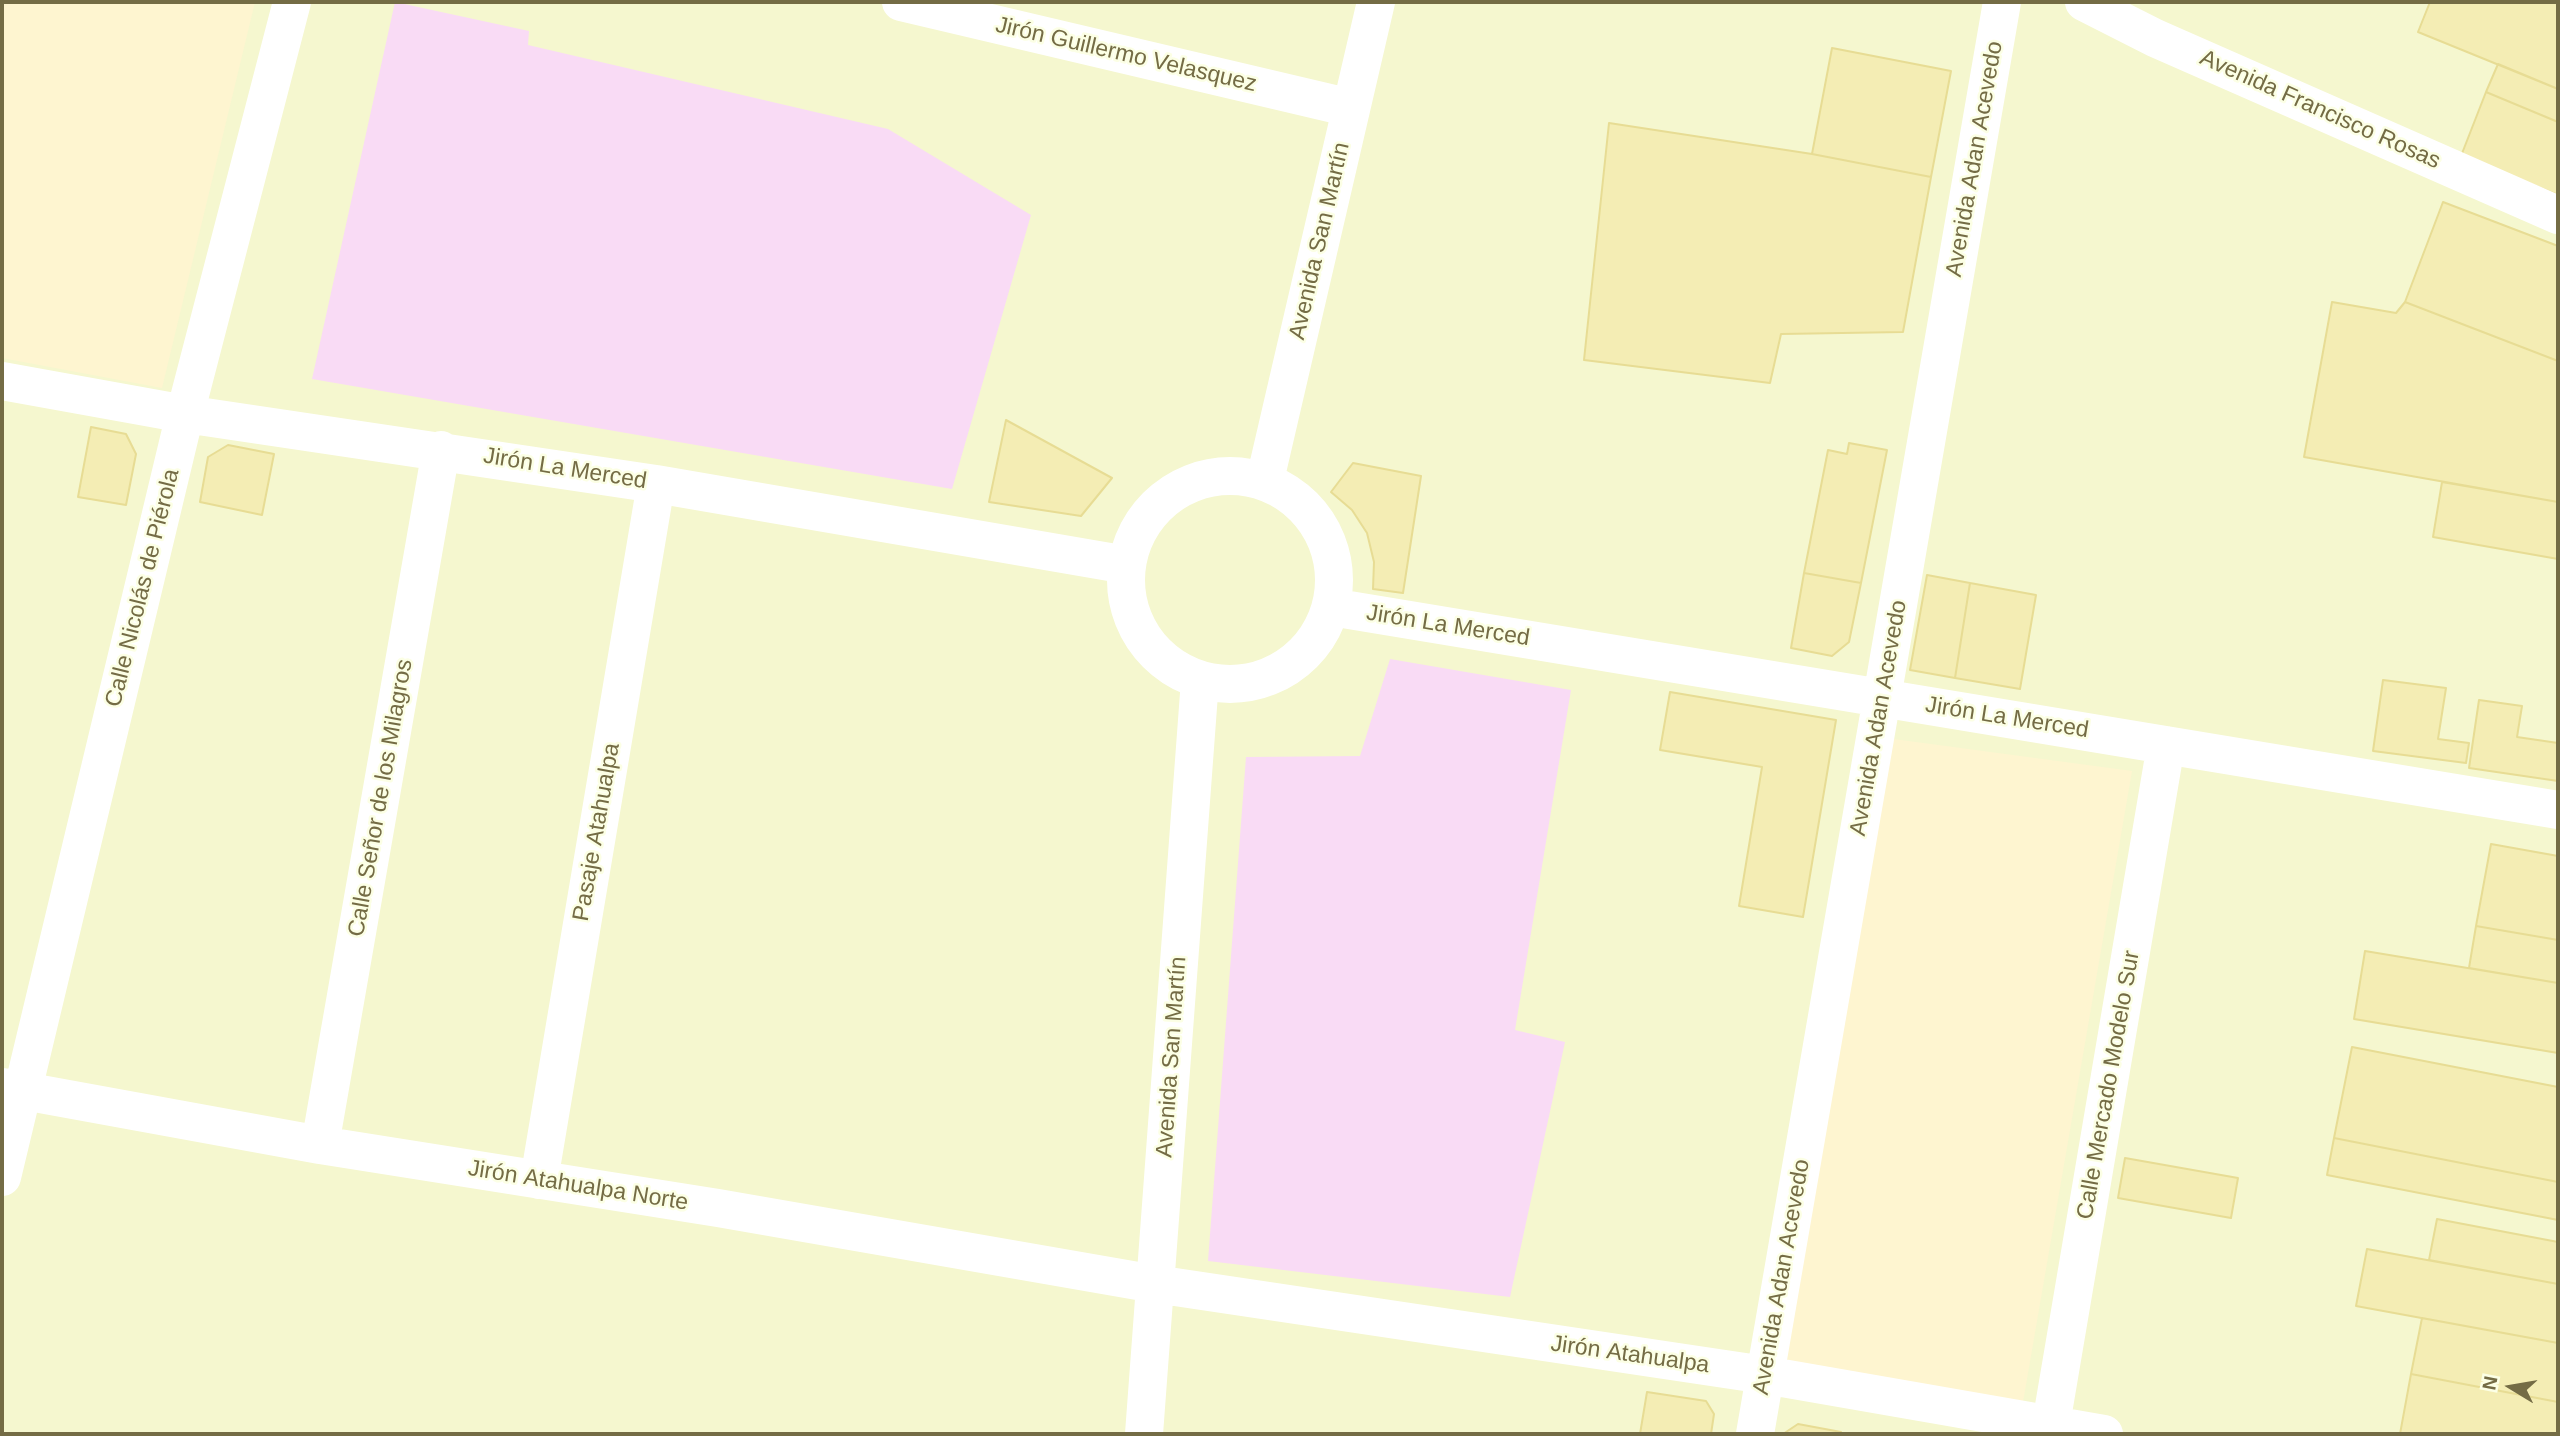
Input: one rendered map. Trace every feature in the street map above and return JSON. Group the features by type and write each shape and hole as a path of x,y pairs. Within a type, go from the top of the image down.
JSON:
{"street":[{"name":"Calle Nicolás de Piérola","path":"2,1177 12,1089 292,2"},
{"name":"Jirón Guillermo Velasquez","path":"901,2 1351,108"},
{"name":"Avenida San Martín","path":"1265,480 1376,2"},
{"name":"Avenida Adan Acevedo","path":"1755,1434 2002,2"},
{"name":"Avenida Francisco Rosas","path":"2084,2 2155,38 2558,215"},
{"name":"Jirón La Merced","path":"2,381 185,414 656,484 1127,565"},
{"name":"Calle Señor de los Milagros","path":"320,1145 441,450"},
{"path":"1234,475 1265,480 1292,495 1314,517 1329,545 1335,576 1331,607 1317,638 1295,662 1266,678 1233,685 1200,680 1174,668 1151,649 1135,624 1126,595 1127,565 1135,536 1153,510 1176,490 1204,478 1234,475"},
{"name":"Pasaje Atahualpa","path":"539,1180 656,484"},
{"name":"Jirón La Merced","path":"1331,607 2558,810"},
{"name":"Avenida San Martín","path":"1144,1434 1200,680"},
{"name":"Calle Mercado Modelo Sur","path":"2051,1424 2166,745"},
{"name":"Jirón Atahualpa Norte","path":"12,1089 320,1145 731,1210 1154,1284"},
{"name":"Jirón Atahualpa","path":"1154,1284 1765,1375 2105,1434"}],"shaded area":[{"path":"2,2 2558,2 2558,1434 2,1434"},
{"path":"2,2 255,2 162,388 2,358"},
{"path":"395,2 529,31 528,45 888,129 1031,215 952,489 312,379"},
{"path":"1390,659 1571,690 1515,1030 1565,1042 1510,1297 1208,1261 1246,757 1360,756"},
{"path":"1886,738 2132,771 2023,1402 1781,1364"}],"building":[{"path":"2430,2 2558,2 2558,89 2418,32"},
{"path":"1832,48 1951,71 1931,177 1812,154"},
{"path":"2498,64 2558,89 2558,122 2486,92"},
{"path":"2486,92 2558,122 2558,195 2461,156"},
{"path":"1609,123 1812,154 1931,177 1903,332 1781,334 1770,383 1584,360"},
{"path":"2443,202 2558,246 2558,361 2405,302"},
{"path":"2332,302 2396,313 2405,302 2558,361 2558,502 2304,457"},
{"path":"1006,420 1112,478 1081,516 989,502"},
{"path":"91,427 126,434 136,454 126,505 78,497"},
{"path":"1849,443 1887,450 1861,583 1804,573 1828,450 1847,454"},
{"path":"228,445 274,454 262,515 200,502 208,457"},
{"path":"1353,463 1421,476 1403,593 1373,589 1374,562 1367,533 1352,510 1331,492"},
{"path":"2442,482 2558,502 2558,559 2433,537"},
{"path":"1804,573 1861,583 1849,642 1832,656 1791,648"},
{"path":"1927,575 1970,583 1955,678 1910,670"},
{"path":"1970,583 2036,595 2020,689 1955,678"},
{"path":"2383,680 2446,688 2438,739 2469,743 2466,763 2373,751"},
{"path":"1670,692 1836,720 1803,917 1739,906 1762,767 1660,750"},
{"path":"2479,700 2522,706 2517,737 2558,743 2558,781 2469,768"},
{"path":"2491,844 2558,856 2558,940 2476,926"},
{"path":"2476,926 2558,940 2558,983 2469,968"},
{"path":"2365,951 2558,983 2558,1053 2354,1019"},
{"path":"2352,1047 2558,1087 2558,1182 2334,1138"},
{"path":"2334,1138 2558,1182 2558,1220 2327,1175"},
{"path":"2125,1158 2238,1178 2231,1218 2118,1198"},
{"path":"2437,1219 2558,1242 2558,1284 2429,1260"},
{"path":"2367,1249 2558,1284 2558,1343 2356,1306"},
{"path":"2422,1318 2558,1343 2558,1402 2411,1374"},
{"path":"2411,1374 2558,1402 2557,1434 2400,1434"},
{"path":"1647,1392 1706,1401 1714,1414 1711,1434 1640,1434"},
{"path":"1798,1424 1841,1432 1841,1434 1783,1434"}]}
